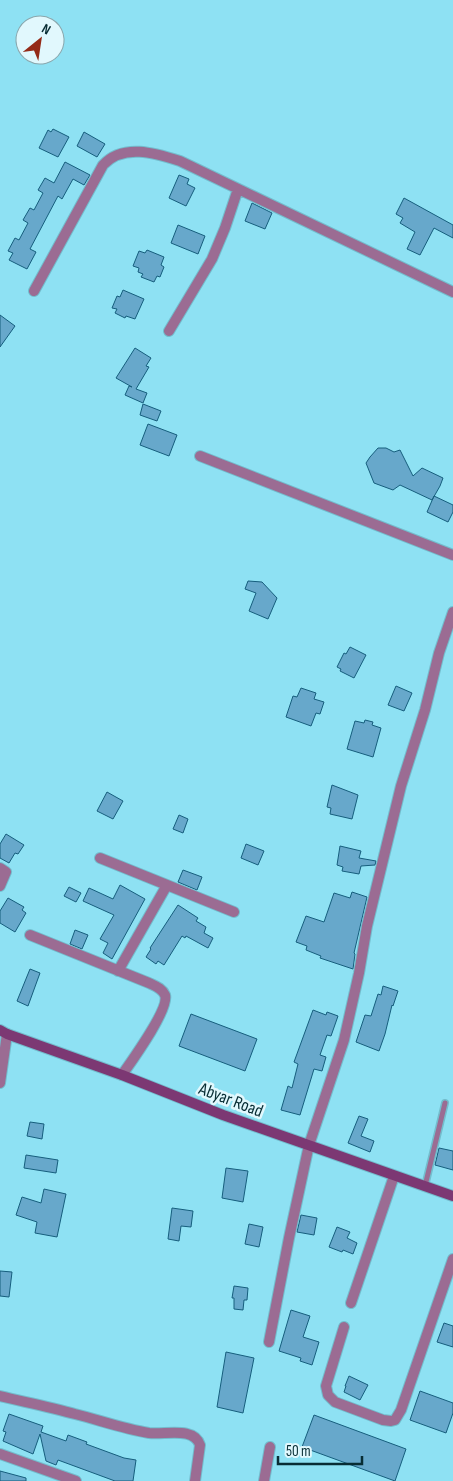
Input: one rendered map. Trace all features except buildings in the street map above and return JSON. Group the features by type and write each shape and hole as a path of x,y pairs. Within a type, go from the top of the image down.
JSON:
{"main road":[{"name":"Abyar Road","path":"3,1032 122,1075 223,1115 453,1196"}],"street":[{"path":"34,291 99,172 109,158 121,153 136,151 163,155 180,161 453,292"},
{"path":"168,331 212,259 225,228 238,188"},
{"path":"200,456 453,555"},
{"path":"269,1342 309,1146 344,1040 367,926 401,786 453,612"},
{"path":"100,858 234,912"},
{"path":"0,868 6,872 0,886"},
{"path":"118,971 167,885"},
{"path":"30,935 158,987 166,997 163,1008 122,1075"},
{"path":"0,1083 3,1032"},
{"path":"351,1304 394,1176"},
{"path":"344,1327 326,1386 328,1395 335,1402 383,1420 391,1422 395,1420 401,1410 453,1259"},
{"path":"0,1396 130,1429 163,1434 183,1432 192,1435 198,1440 200,1445 195,1481"},
{"path":"264,1481 270,1447"},
{"path":"0,1454 76,1481"}],"lane":[{"path":"425,1186 445,1102"}]}
